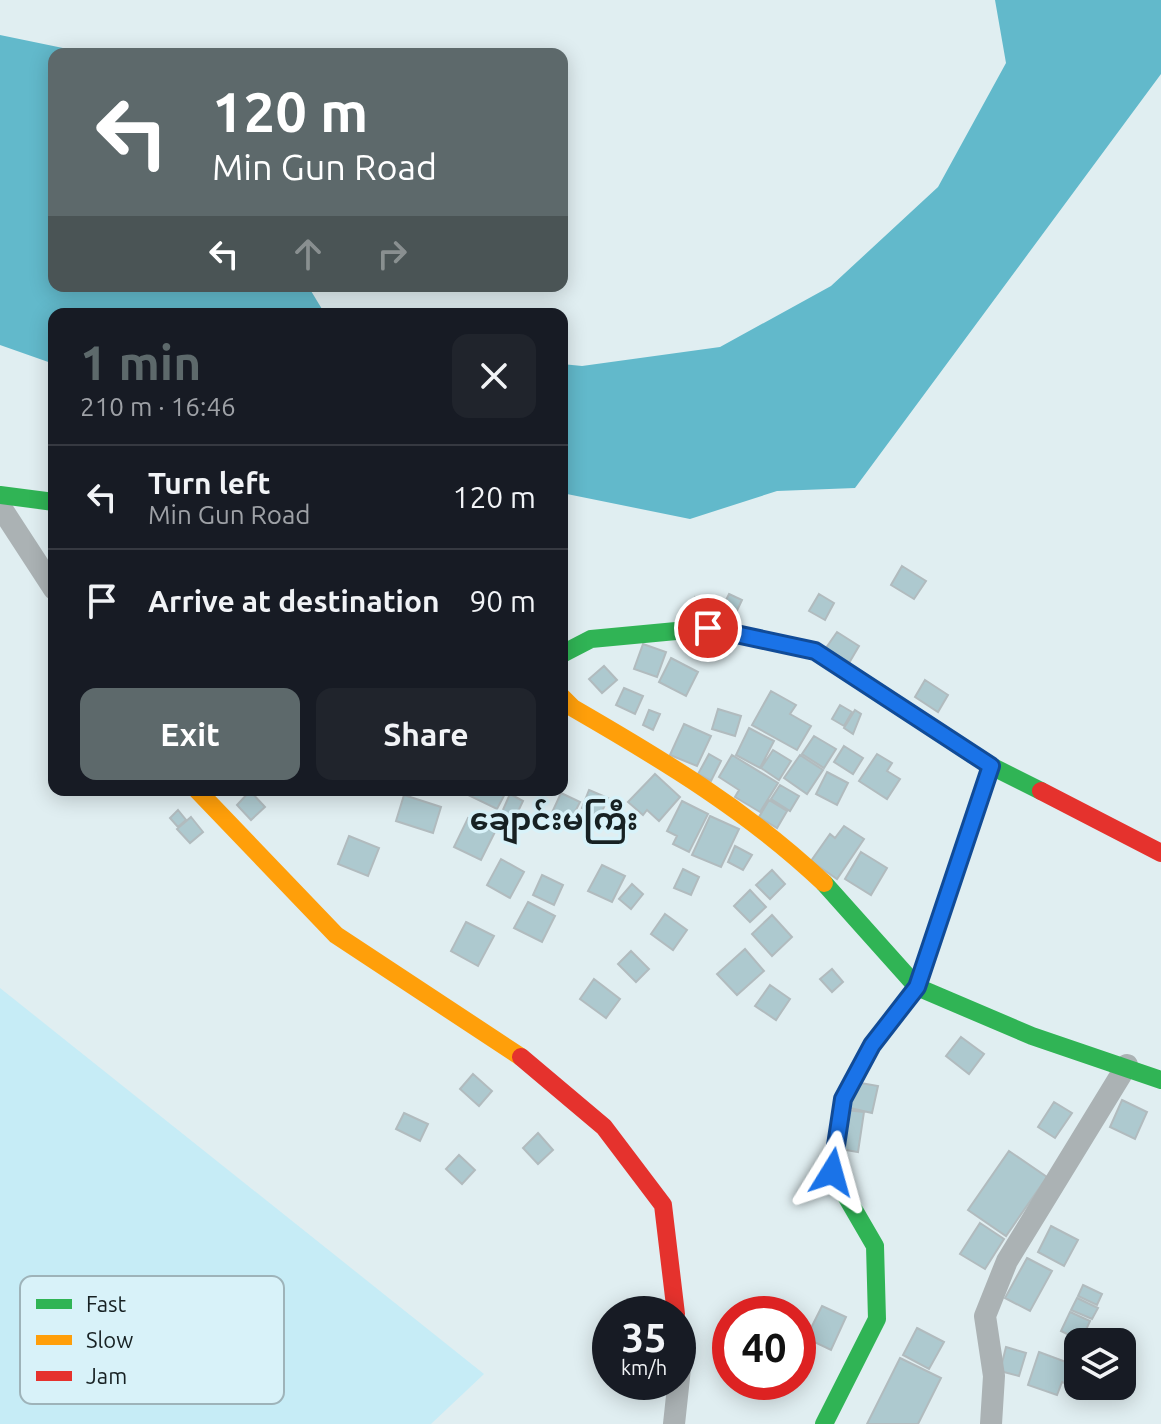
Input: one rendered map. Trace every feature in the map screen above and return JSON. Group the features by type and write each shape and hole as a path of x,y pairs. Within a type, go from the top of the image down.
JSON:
{"street":[{"path":"0,495 48,501"},
{"path":"0,506 48,580"},
{"path":"568,651 591,639 708,628 815,651 991,766 1161,853"},
{"path":"568,703 668,763 775,837 829,888 917,987 1032,1036 1127,1065 1161,1080"},
{"path":"824,1424 877,1319 875,1246 832,1172 843,1099 872,1045 917,987 991,766"},
{"path":"203,796 336,935 516,1052 604,1127 663,1205 674,1296"},
{"path":"991,1424 994,1376 985,1316 1007,1261 1127,1065"},
{"path":"674,1424 677,1400"}],"shaded area":[{"path":"0,988 484,1374 431,1424 0,1424"}],"water":[{"path":"995,0 1161,0 1161,74 855,488 777,491 690,519 568,494 568,365 582,366 720,347 831,286 938,187 1006,63"},
{"path":"0,35 63,48 48,48 48,292 312,292 321,308 48,308 48,362 0,345"}],"building":[{"path":"902,566 926,581 914,599 891,585"},
{"path":"729,594 742,600 733,619 720,612"},
{"path":"819,594 834,603 825,620 809,611"},
{"path":"695,597 705,599 701,618 687,613"},
{"path":"837,632 859,646 849,663 826,648"},
{"path":"643,644 666,652 657,677 634,669"},
{"path":"671,658 698,672 686,696 659,682"},
{"path":"604,666 617,680 602,693 589,679"},
{"path":"925,680 948,695 938,712 915,697"},
{"path":"624,688 643,696 635,714 616,705"},
{"path":"771,691 796,705 790,714 811,726 797,750 752,725"},
{"path":"840,705 852,712 844,726 832,719"},
{"path":"718,709 741,716 735,736 712,729"},
{"path":"649,710 660,714 653,730 643,725"},
{"path":"855,710 861,714 853,734 844,728"},
{"path":"684,724 711,736 697,766 670,755"},
{"path":"749,728 774,741 760,768 736,755"},
{"path":"814,736 836,749 824,768 802,754"},
{"path":"844,746 863,758 853,774 834,762"},
{"path":"773,750 791,761 779,780 761,768"},
{"path":"709,754 721,761 711,781 698,774"},
{"path":"877,754 892,763 887,771 900,779 887,799 859,781"},
{"path":"732,755 778,783 760,812 735,797 739,790 719,777"},
{"path":"800,755 823,770 807,794 784,778"},
{"path":"827,772 848,783 837,805 816,794"},
{"path":"655,774 680,797 659,821 647,810 643,815 628,802"},
{"path":"780,785 799,796 790,811 771,799"},
{"path":"589,790 608,798 600,816 582,808"},
{"path":"245,796 255,796 265,807 251,820 237,805"},
{"path":"404,796 441,807 433,833 396,821"},
{"path":"470,796 504,796 497,809"},
{"path":"509,796 523,801 515,818 502,812"},
{"path":"560,796 580,802 567,828 549,819"},
{"path":"769,800 787,811 777,828 759,817"},
{"path":"682,801 708,814 689,852 673,844 677,836 667,831"},
{"path":"178,810 186,820 178,827 170,818"},
{"path":"710,816 739,829 721,867 692,855"},
{"path":"191,817 203,832 190,843 177,829"},
{"path":"468,818 495,832 481,860 454,847"},
{"path":"844,826 864,839 837,879 811,861 830,834 835,838"},
{"path":"349,836 379,848 368,876 338,864"},
{"path":"735,846 752,855 743,870 728,862"},
{"path":"861,852 887,868 871,895 845,879"},
{"path":"501,859 524,872 510,898 487,885"},
{"path":"602,865 625,876 612,902 588,891"},
{"path":"683,869 699,877 691,895 674,888"},
{"path":"772,870 785,884 770,899 756,885"},
{"path":"542,875 563,885 554,905 533,895"},
{"path":"632,884 643,894 631,909 619,899"},
{"path":"750,890 766,907 750,922 734,906"},
{"path":"528,902 555,916 542,942 514,928"},
{"path":"665,914 687,930 673,950 651,934"},
{"path":"772,915 792,937 772,956 752,934"},
{"path":"466,922 494,936 478,966 451,951"},
{"path":"745,949 764,971 737,995 717,974"},
{"path":"631,951 649,969 636,982 618,964"},
{"path":"832,969 843,982 832,992 820,979"},
{"path":"594,979 620,999 606,1018 580,999"},
{"path":"770,985 790,999 776,1020 755,1006"},
{"path":"961,1037 984,1054 969,1074 946,1056"},
{"path":"473,1074 492,1091 479,1106 460,1089"},
{"path":"855,1082 878,1086 872,1113 850,1108"},
{"path":"1122,1100 1147,1112 1135,1139 1110,1127"},
{"path":"1054,1102 1072,1113 1055,1138 1038,1127"},
{"path":"846,1110 864,1112 858,1152 840,1149"},
{"path":"404,1113 428,1124 420,1141 396,1129"},
{"path":"538,1133 553,1150 538,1164 523,1148"},
{"path":"1009,1151 1047,1177 1006,1236 968,1210"},
{"path":"459,1155 475,1170 462,1184 446,1169"},
{"path":"980,1223 1004,1239 985,1269 960,1254"},
{"path":"1051,1226 1078,1240 1064,1266 1038,1252"},
{"path":"1027,1258 1052,1271 1030,1311 1005,1298"},
{"path":"1083,1285 1102,1294 1097,1305 1078,1296"},
{"path":"1077,1298 1098,1308 1092,1319 1071,1310"},
{"path":"822,1306 846,1317 831,1350 816,1343 816,1318"},
{"path":"1070,1312 1090,1321 1087,1328 1064,1328 1064,1332 1061,1331"},
{"path":"917,1328 944,1342 929,1369 903,1355"},
{"path":"1006,1347 1026,1353 1019,1376 1000,1371"},
{"path":"1039,1352 1064,1361 1064,1383 1057,1395 1028,1385"},
{"path":"900,1358 941,1378 918,1424 867,1424"}],"traffic: fast":[{"path":"0,495 48,501"},
{"path":"568,651 591,639 708,628 815,651 991,766 1041,791"},
{"path":"824,1424 877,1319 875,1246 832,1172 843,1099 872,1045 917,987 991,766"},
{"path":"824,883 917,987 1032,1036 1161,1080"}],"traffic: slow":[{"path":"568,703 735,810 824,883"},
{"path":"203,796 336,935 521,1057"}],"traffic: jam":[{"path":"1041,791 1161,853"},
{"path":"521,1057 604,1127 663,1205 674,1296"}],"district":[{"name":"ချောင်းမကြီး","path":"554,819"}],"route":[{"path":"708,628 815,651 991,766 917,987 872,1045 843,1099 832,1172"}]}
